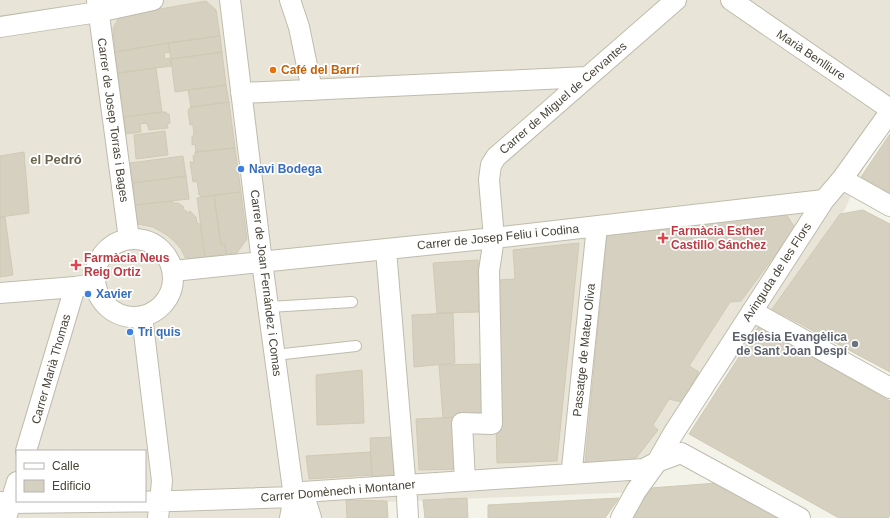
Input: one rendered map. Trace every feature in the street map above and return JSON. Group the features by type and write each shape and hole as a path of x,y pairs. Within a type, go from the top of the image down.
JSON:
{"street":[{"path":"0,27 98,6 153,0"},
{"name":"Carrer de Joan Fernández i Comas","path":"230,0 268,307 298,495 290,518"},
{"path":"290,0 300,27 312,90"},
{"name":"Carrer de Miguel de Cervantes","path":"465,481 462,423 492,424 489,271 494,238 489,180 491,165 496,157 676,0"},
{"name":"Marià Benlliure","path":"731,0 890,109"},
{"name":"Carrer de Josep Torras i Bages","path":"98,6 129,239"},
{"path":"241,93 587,77"},
{"name":"Avinguda de les Flors","path":"622,518 636,491 657,462 672,434 824,200 842,179 890,112"},
{"path":"842,179 890,206"},
{"name":"Carrer de Josep Feliu i Codina","path":"173,271 386,250 824,200"},
{"name":"Passatge de Mateu Oliva","path":"573,474 572,468 597,226"},
{"path":"129,239 146,240 156,245 164,252 173,271 173,282 170,294 164,303 155,311 142,316 134,317 113,311 104,304 98,294 95,284 95,272 98,261 114,244 129,239"},
{"path":"386,250 405,478"},
{"path":"0,293 95,284"},
{"name":"Carrer Marià Thomas","path":"26,450 75,287"},
{"path":"752,311 890,388"},
{"path":"142,316 162,481 159,509"},
{"name":"Carrer Domènech i Montaner","path":"6,508 159,509 298,495 465,481 644,469 657,462 681,453 800,518"},
{"path":"6,508 16,484"},
{"path":"298,495 311,518"},
{"path":"407,498 408,518"}],"lane":[{"path":"268,307 352,302"},
{"path":"275,355 356,346"}],"shaded area":[{"path":"0,0 890,0 890,110 844,211 639,492 361,503 362,518 0,518"}],"building":[{"path":"206,1 216,10 220,36 115,52 113,28 120,16"},
{"path":"220,36 222,52 171,59 168,43"},
{"path":"168,43 170,52 164,53 165,59 170,58 171,66 118,73 115,52"},
{"path":"222,52 226,85 175,92 171,59"},
{"path":"156,68 162,112 123,117 118,73"},
{"path":"226,85 229,102 191,107 188,90"},
{"path":"229,102 235,148 196,152 195,144 192,145 192,136 194,136 193,125 190,125 188,110 190,107"},
{"path":"162,112 169,114 170,123 167,124 168,128 149,130 147,123 140,124 141,132 126,134 124,117"},
{"path":"165,131 168,155 136,159 134,135"},
{"path":"890,134 890,193 861,177"},
{"path":"235,148 241,192 201,197 199,195 197,181 193,182 190,162 194,162 193,156 195,155 195,152"},
{"path":"24,152 29,213 0,217 0,156"},
{"path":"183,156 186,176 133,183 130,163"},
{"path":"186,176 189,199 135,205 133,183"},
{"path":"241,192 247,239 236,254 226,254 225,244 221,245 214,195"},
{"path":"214,195 221,245 225,244 226,254 205,257 197,198"},
{"path":"172,201 184,207 183,209 189,213 190,211 196,217 197,223 200,224 205,257 186,259 181,249 167,235 153,227 138,224 135,205"},
{"path":"863,210 890,224 890,372 772,309 840,214"},
{"path":"786,214 795,228 741,301 730,302 689,366 699,372 682,402 669,399 653,425 658,430 633,462 585,463 607,233"},
{"path":"0,217 5,217 13,275 0,277"},
{"path":"579,243 557,461 497,463 496,421 498,280 515,279 513,250"},
{"path":"478,260 479,312 437,313 433,263"},
{"path":"453,313 455,363 414,367 412,315"},
{"path":"759,326 890,401 890,515 888,518 839,518 689,434"},
{"path":"482,364 482,416 443,418 439,365"},
{"path":"362,370 364,423 317,425 316,375"},
{"path":"459,417 460,469 419,470 416,419"},
{"path":"392,437 394,479 372,481 370,438"},
{"path":"370,452 372,475 309,479 306,456"},
{"path":"717,483 781,518 631,518 651,488"},
{"path":"467,498 468,518 425,518 423,500"},
{"path":"619,498 605,518 488,518 488,505"},
{"path":"346,500 387,501 388,518 347,518"}],"place":[{"name":"Café del Barrí","path":"273,70"},
{"name":"Navi Bodega","path":"241,169"},
{"name":"Farmàcia Esther Castillo Sánchez","path":"663,238"},
{"name":"Farmàcia Neus Reig Ortiz","path":"76,265"},
{"name":"Xavier","path":"88,294"},
{"name":"Tri quis","path":"130,332"},
{"name":"Església Evangèlica de Sant Joan Despí","path":"855,344"}],"district":[{"name":"el Pedró","path":"56,159"}]}
